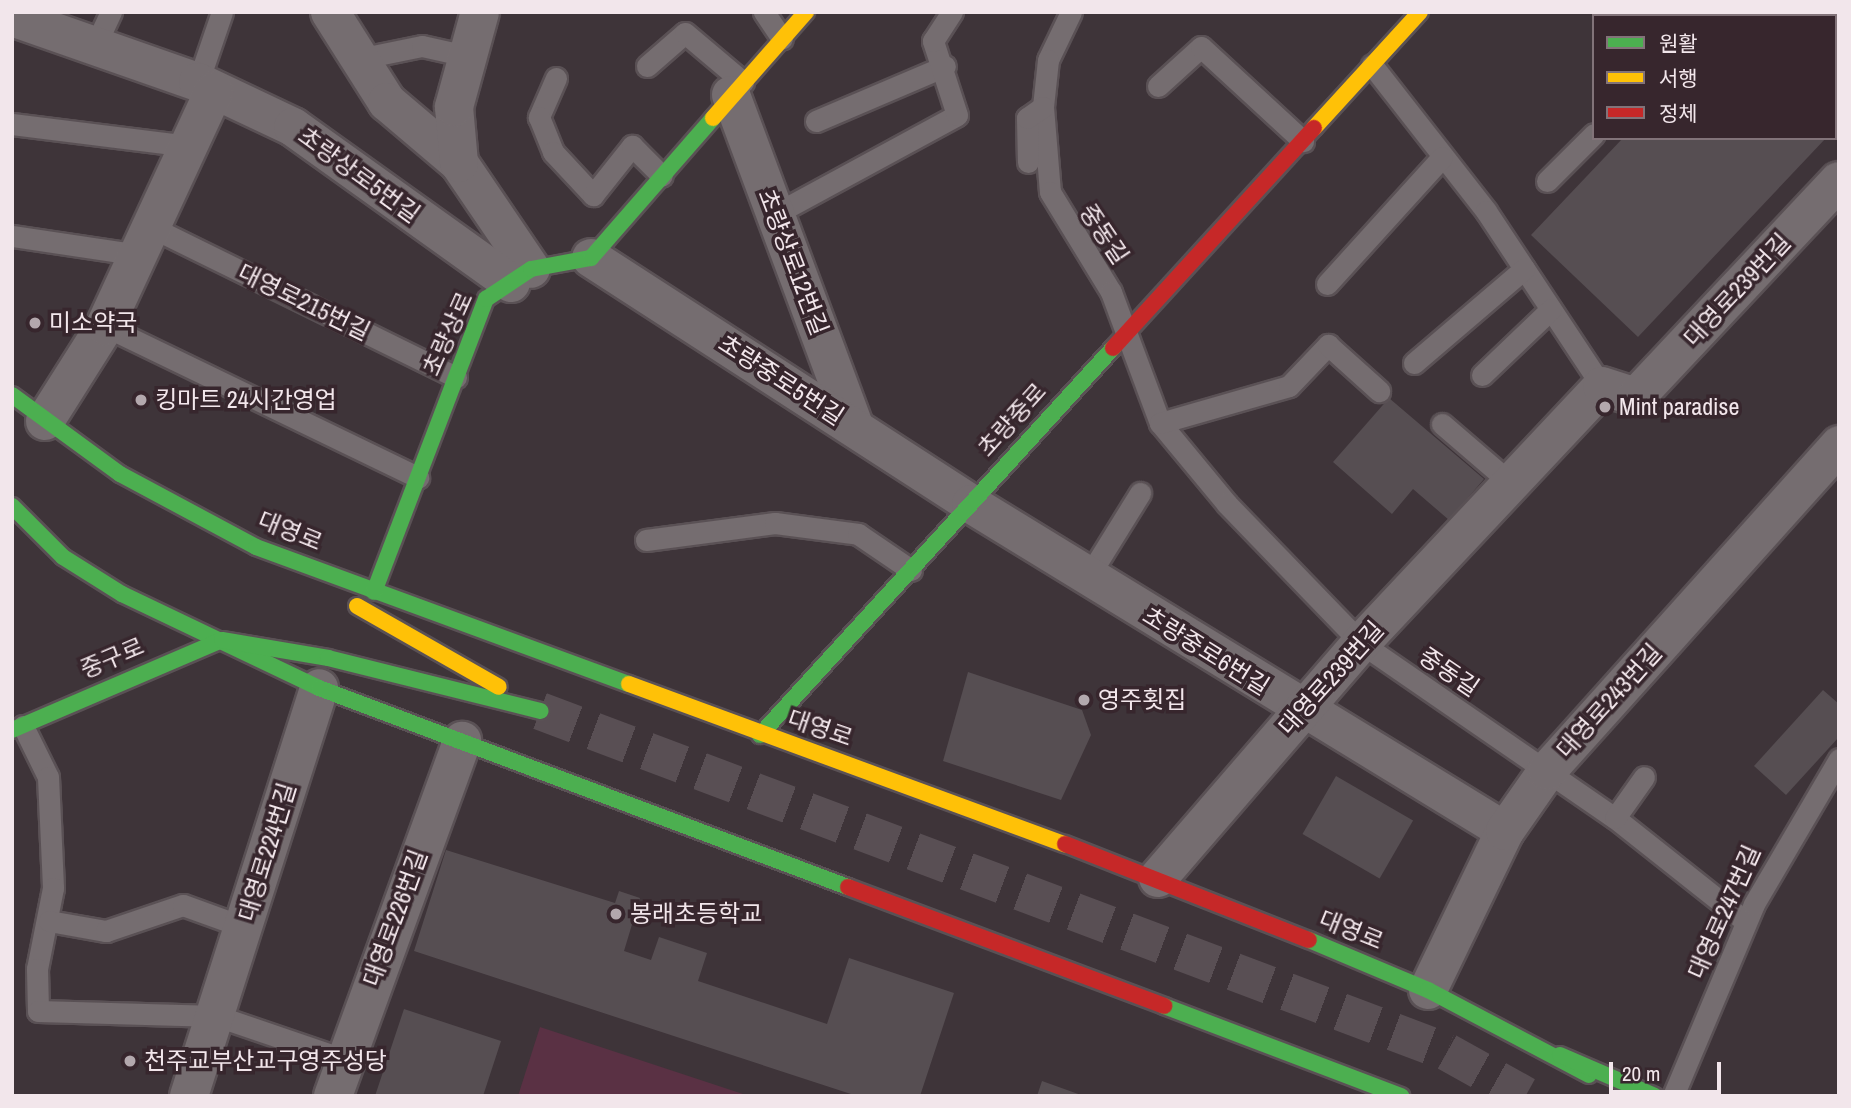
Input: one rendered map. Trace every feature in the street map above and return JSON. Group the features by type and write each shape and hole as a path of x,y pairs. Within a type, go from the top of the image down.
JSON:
{"main road":[{"path":"590,258 806,12"},
{"name":"초량중로","path":"760,735 1420,12"},
{"name":"초량상로","path":"374,592 486,299 521,276 590,258"},
{"name":"대영로","path":"12,395 120,474 256,548 760,735 1158,878 1428,990 1560,1055 1619,1096"},
{"path":"12,506 75,564 319,688 1361,1087 1401,1096"},
{"path":"222,640 328,658 540,711 256,548"},
{"name":"중구로","path":"17,728 222,640"},
{"path":"1560,1055 1655,1096"}],"street":[{"path":"330,12 387,102 459,163 521,276"},
{"path":"459,163 454,107 480,12"},
{"name":"초량상로5번길","path":"12,17 206,87 293,127 521,276"},
{"path":"45,421 105,326 189,146 206,87"},
{"name":"초량상로12번길","path":"737,89 775,214 855,428"},
{"name":"대영로239번길","path":"1158,878 1360,643 1513,485 1602,386 1636,397 1839,181"},
{"name":"초량중로5번길","path":"590,258 971,504"},
{"name":"대영로243번길","path":"1428,990 1505,831 1547,771 1839,445"},
{"name":"초량중로6번길","path":"971,504 1302,710 1505,831"},
{"name":"대영로224번길","path":"189,1096 217,1016 319,688"},
{"name":"대영로226번길","path":"333,1096 343,1059 462,741"}],"lane":[{"path":"95,46 111,12"},
{"path":"206,87 222,12"},
{"path":"764,12 782,39"},
{"path":"775,214 957,115 945,66 933,41 952,12"},
{"name":"중동길","path":"1071,12 1048,60 1043,107 1058,213 1106,282 1129,331 1160,424 1227,504 1360,643 1615,818 1746,922"},
{"path":"646,66 685,33 737,89"},
{"path":"358,59 422,46 467,57"},
{"path":"1158,86 1201,47 1303,141"},
{"path":"1372,65 1524,269 1602,386"},
{"path":"816,121 945,66"},
{"path":"556,78 539,117 553,152 593,195 632,146 662,176"},
{"name":"중동길","path":"1028,162 1027,118 1043,107"},
{"path":"12,124 189,146"},
{"path":"1547,181 1592,136"},
{"path":"1327,284 1442,157"},
{"name":"대영로215번길","path":"12,236 145,241 456,377"},
{"path":"1414,363 1524,269"},
{"path":"1482,375 1551,309"},
{"path":"105,326 418,477"},
{"path":"1160,424 1289,387 1328,345 1379,391"},
{"path":"1442,425 1513,485"},
{"path":"1088,577 1140,493"},
{"path":"646,540 775,523 858,534 911,570"},
{"name":"중구로","path":"17,728 48,777 49,921 37,970 38,1011 217,1016"},
{"name":"대영로247번길","path":"1673,1096 1746,922 1781,849 1839,759"},
{"path":"1615,818 1644,777"},
{"path":"49,921 106,931 183,905 244,927"},
{"path":"217,1016 343,1059"}],"shaded area":[{"path":"540,1027 749,1096 518,1096"}],"building":[{"path":"1621,140 1824,140 1638,337 1531,235"},
{"path":"1389,398 1484,479 1449,520 1413,489 1392,514 1333,462"},
{"path":"968,672 1082,710 1091,735 1061,800 943,761"},
{"path":"1823,690 1839,704 1839,737 1786,795 1754,766"},
{"path":"1336,776 1413,820 1380,879 1302,834"},
{"path":"446,850 615,903 619,891 640,898 624,951 651,960 659,937 707,953 698,981 827,1024 849,958 954,993 920,1096 857,1096 414,951"},
{"path":"404,1009 501,1041 483,1096 375,1096"},
{"path":"1042,1081 1081,1095 1081,1096 1037,1096"}],"tunnel":[{"path":"540,711 1447,1052 1526,1096"}],"traffic: fast":[{"path":"374,592 486,299 531,269 591,258 713,118"},
{"path":"760,735 1113,348"},
{"path":"12,395 120,474 256,547 629,684"},
{"path":"12,506 63,557 122,594 319,688 848,887"},
{"path":"12,730 222,640 328,658 540,711"},
{"path":"1309,940 1428,990 1589,1075"},
{"path":"1164,1006 1401,1096"},
{"path":"1560,1055 1655,1096"}],"traffic: slow":[{"path":"713,118 806,12"},
{"path":"1314,128 1420,12"},
{"path":"357,606 499,687"},
{"path":"629,684 1065,844"}],"traffic: jam":[{"path":"1113,348 1314,128"},
{"path":"1065,844 1309,940"},
{"path":"848,887 1164,1006"}],"place":[{"name":"미소약국","path":"35,323"},
{"name":"킹마트 24시간영업","path":"141,400"},
{"name":"Mint paradise","path":"1605,407"},
{"name":"영주횟집","path":"1084,700"},
{"name":"봉래초등학교","path":"616,914"},
{"name":"천주교부산교구영주성당","path":"130,1061"}]}
